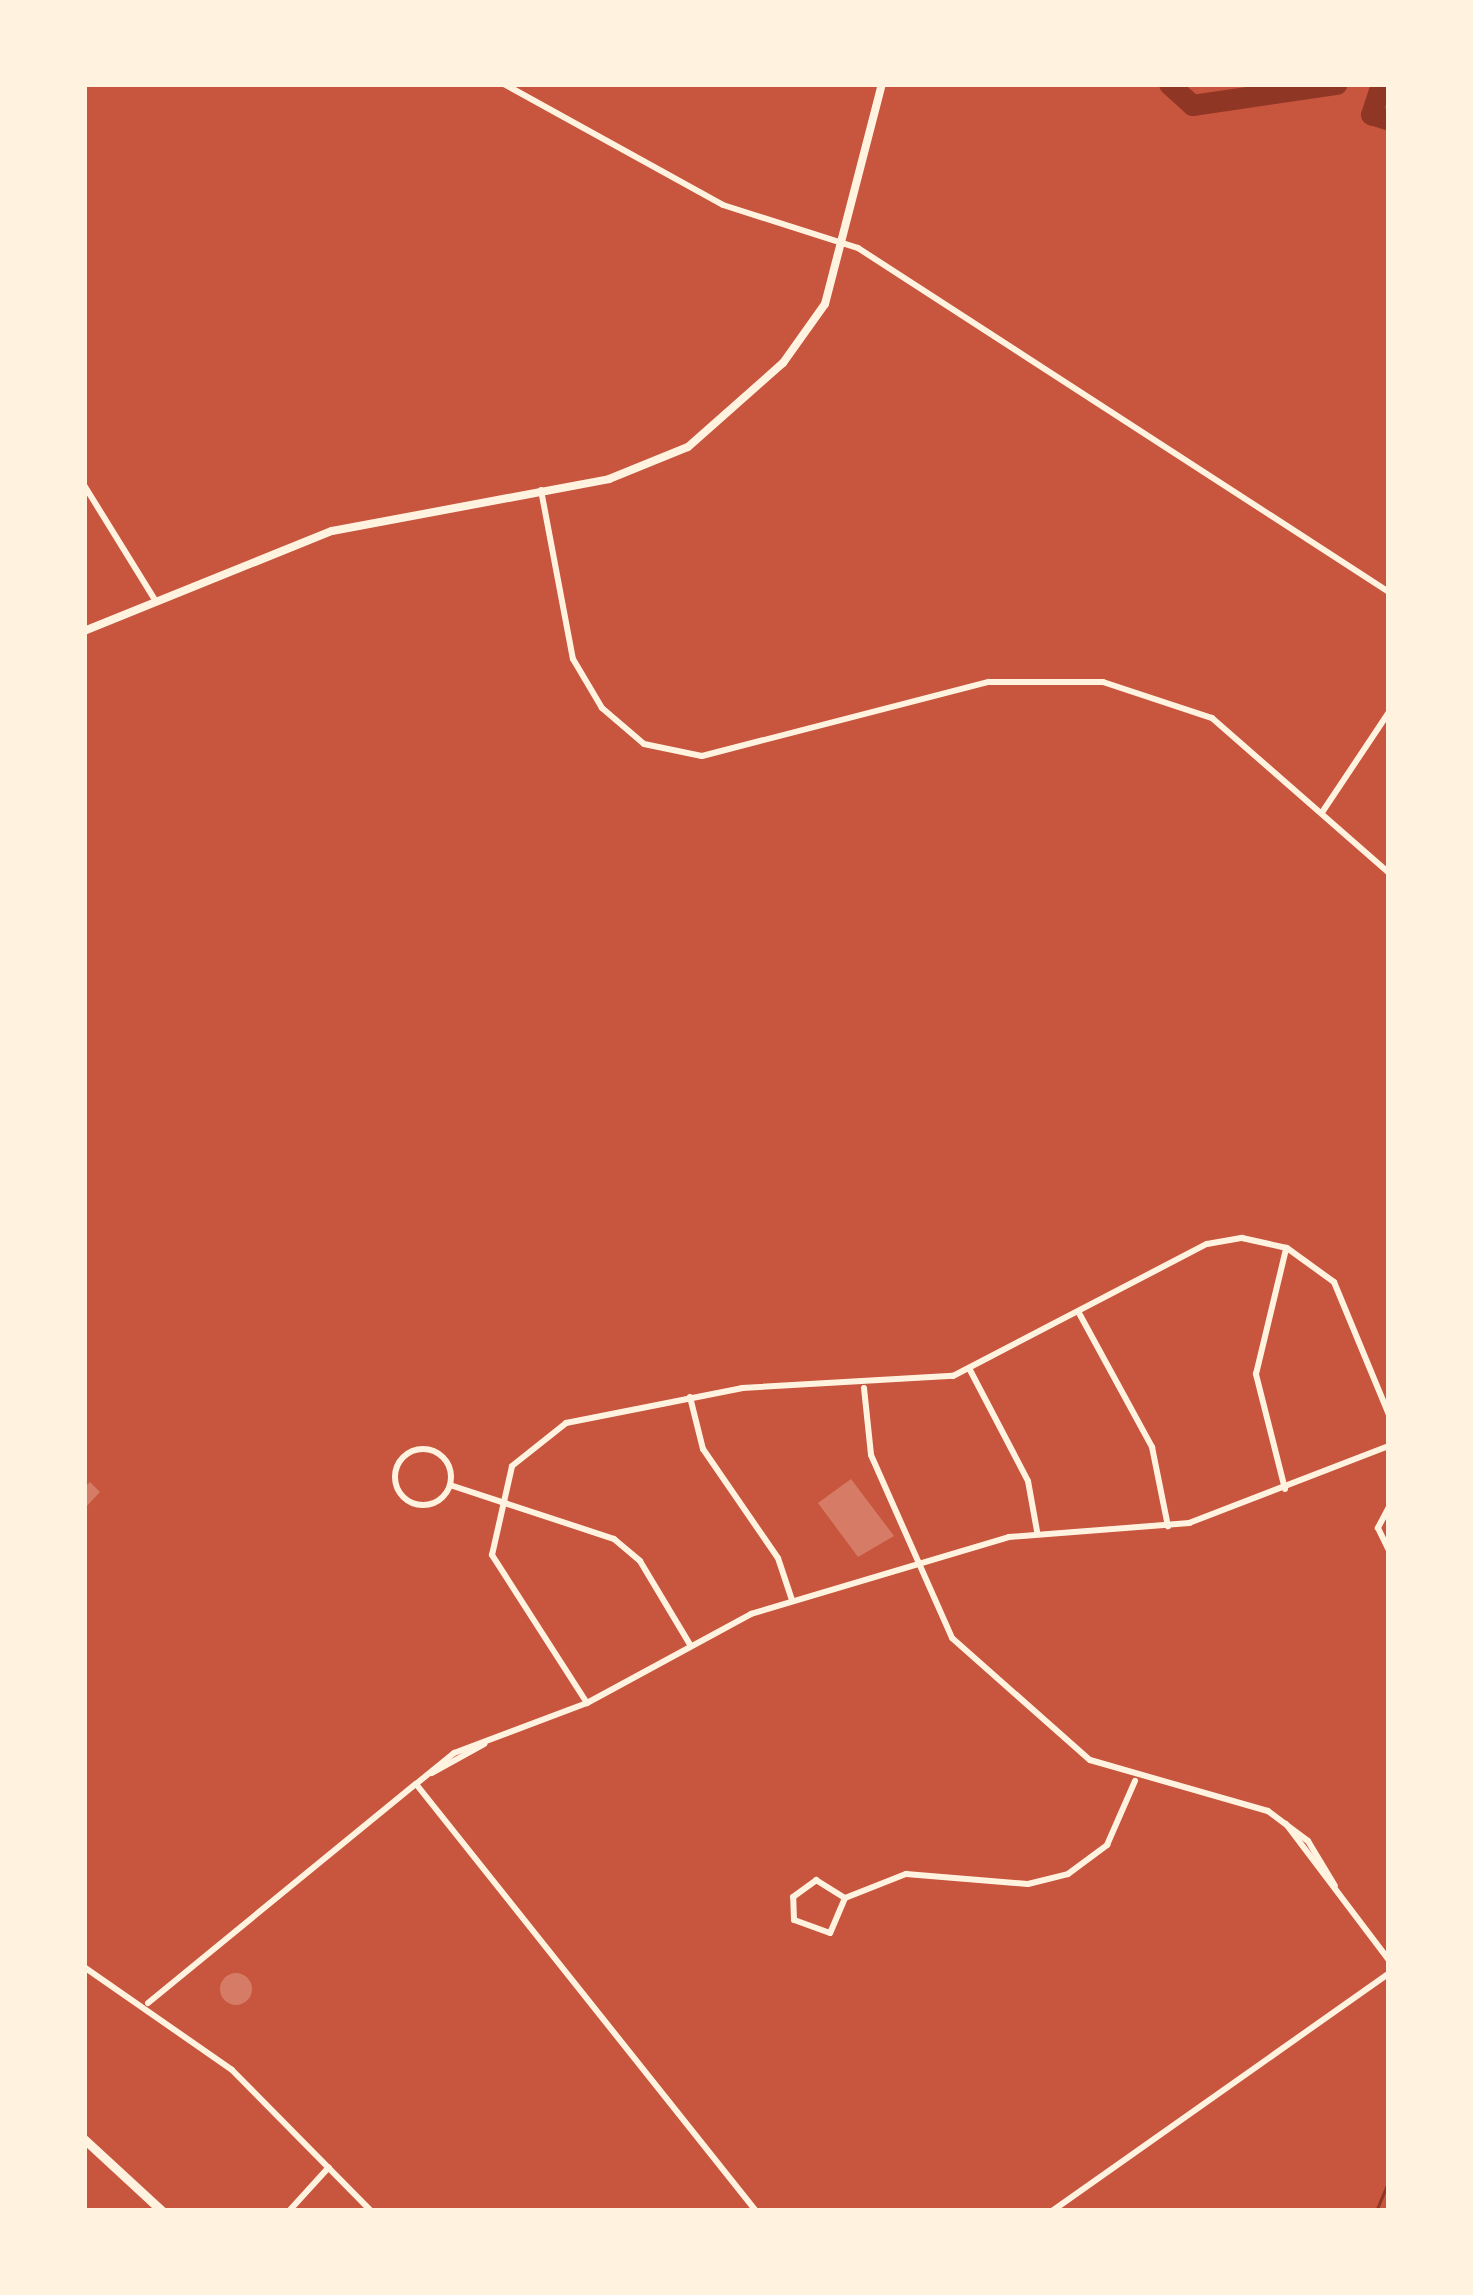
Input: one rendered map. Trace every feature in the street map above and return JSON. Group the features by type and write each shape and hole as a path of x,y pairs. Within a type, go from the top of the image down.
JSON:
{"main road":[{"path":"84,2139 162,2211"}],"street":[{"path":"504,84 685,187 844,242 1389,592"},
{"path":"84,631 332,531 637,472 711,430 811,328 844,242 882,84"},
{"path":"84,484 155,600"},
{"path":"541,490 573,659 602,708 644,744 702,756 934,692 1075,678 1212,718 1389,873"},
{"path":"1323,811 1389,712"},
{"path":"586,1703 495,1570 496,1501 518,1458 552,1429 689,1397 864,1388 970,1370 1207,1244 1242,1238 1287,1248 1344,1299 1389,1415"},
{"path":"1285,1489 1256,1385 1271,1283 1287,1248"},
{"path":"1079,1313 1152,1447 1168,1526"},
{"path":"970,1370 1028,1481 1037,1532"},
{"path":"864,1388 867,1442 952,1638 1081,1753 1135,1781 1246,1802 1286,1824 1389,1960"},
{"path":"689,1397 703,1449 778,1558 792,1601"},
{"path":"148,2002 432,1773 484,1744 586,1703 689,1643 792,1601 1037,1532 1168,1526 1285,1489 1389,1446"},
{"path":"450,1486 435,1502 413,1503 397,1488 398,1465 433,1451 450,1486 570,1522 640,1561 689,1643"},
{"path":"1389,1507 1378,1528 1389,1551"},
{"path":"845,1898 811,1881 793,1897 794,1920 830,1933 845,1898 906,1874 1028,1884 1068,1874 1107,1845 1135,1781"},
{"path":"416,1784 756,2211"},
{"path":"84,1967 148,2002 371,2211"},
{"path":"1052,2211 1389,1973"},
{"path":"289,2211 329,2168"}],"building":[{"path":"851,1479 894,1536 858,1557 818,1503"},
{"path":"90,1482 100,1492 84,1509 84,1488"},
{"path":"236,1973 247,1978 252,1989 247,2000 236,2005 225,2000 220,1989 225,1978"}],"waterway":[{"path":"1169,84 1192,105 1336,84"},
{"path":"1381,84 1371,114 1389,120"},
{"path":"1376,2211 1389,2180"}]}
